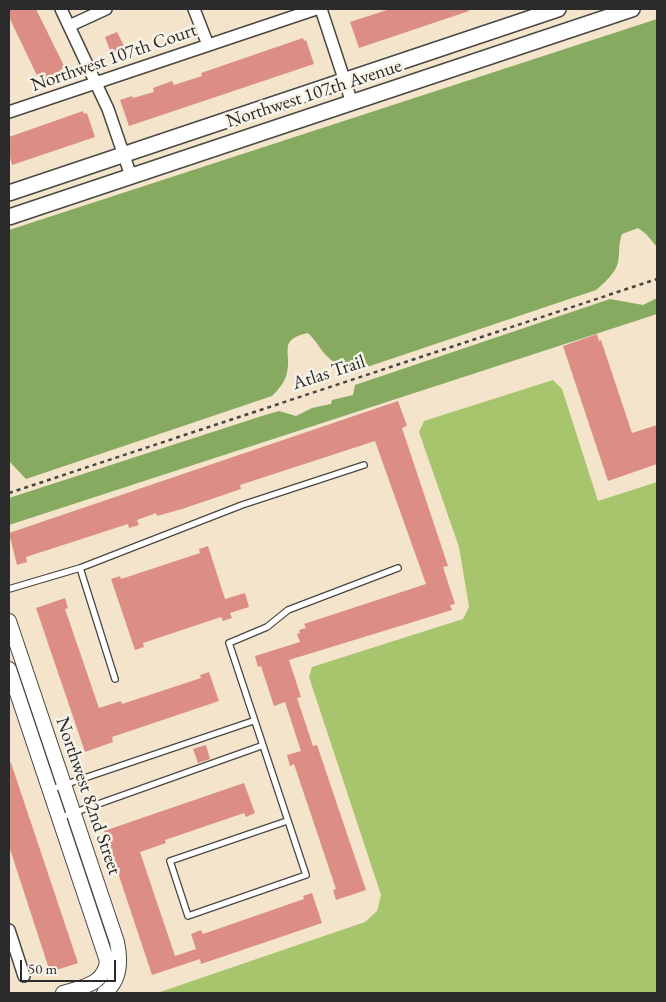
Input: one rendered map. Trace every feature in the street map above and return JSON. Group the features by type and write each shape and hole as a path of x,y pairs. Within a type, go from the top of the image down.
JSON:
{"main road":[{"name":"Northwest 107th Avenue","path":"9,193 558,9"},
{"name":"Northwest 107th Avenue","path":"9,216 352,103 616,11 632,9"}],"street":[{"path":"61,9 95,82 131,176"},
{"path":"69,26 106,9"},
{"path":"194,9 208,44"},
{"name":"Northwest 107th Court","path":"9,112 316,9"},
{"path":"321,9 352,103"},
{"name":"Northwest 82nd Street","path":"9,621 117,942 120,957 119,970 106,984"},
{"name":"Northwest 82nd Street","path":"9,669 105,951 106,984"},
{"path":"9,930 24,976"},
{"path":"63,993 90,985 106,984"}],"lane":[{"path":"9,588 80,568 242,505 364,464"},
{"path":"80,568 115,679"},
{"path":"287,821 170,861 188,916 306,875 261,746 229,643 267,627 288,610 398,568"},
{"path":"50,790 253,721"},
{"path":"59,818 261,746"}],"path":[{"name":"Atlas Trail","path":"9,494 657,279"}],"green space":[{"path":"657,19 657,247 638,228 622,234 617,266 609,278 596,290 367,367 342,365 334,362 308,333 292,339 289,343 286,376 281,386 272,396 26,479 9,461 9,230"},
{"path":"657,298 657,314 9,525 9,498 279,411 296,416 312,408 331,404 332,400 353,395 355,385 610,299 643,305"},
{"path":"553,380 562,389 598,501 657,482 657,993 157,993 365,922 377,911 381,895 309,677 312,667 463,619 469,607 459,547 419,432 424,421"}],"building":[{"path":"9,9 36,9 68,74 42,86 9,17"},
{"path":"390,9 468,9 469,11 359,48 350,22"},
{"path":"117,32 126,50 112,56 105,37"},
{"path":"303,38 304,41 306,40 314,64 129,126 120,100 154,92 153,88 172,81 174,85 202,76 201,73"},
{"path":"83,111 84,114 87,113 95,137 12,165 9,154 9,137"},
{"path":"597,334 599,341 601,340 632,433 657,425 657,464 608,481 563,346"},
{"path":"398,401 407,426 402,428 448,566 443,567 455,604 450,605 452,610 289,660 301,697 297,698 313,746 317,745 366,890 336,900 333,890 336,889 294,764 290,766 287,755 301,751 285,702 274,706 261,666 258,667 255,656 300,642 297,634 300,633 299,630 306,628 304,624 426,584 375,441 240,485 241,489 182,509 157,516 156,513 137,520 139,525 129,528 128,524 26,557 27,562 17,565 9,533"},
{"path":"208,546 225,599 245,593 249,607 230,613 232,618 223,621 221,617 143,643 144,647 135,650 111,579 120,576 121,579 200,553 199,549"},
{"path":"65,598 68,608 65,609 99,708 121,701 122,704 201,678 200,675 209,672 219,701 112,737 113,742 85,752 36,608"},
{"path":"206,745 210,759 198,763 193,749"},
{"path":"9,763 11,763 78,963 50,972 9,846"},
{"path":"244,783 255,813 246,817 244,813 165,840 166,843 140,852 175,956 196,949 191,934 201,930 203,934 304,899 303,896 312,893 322,923 201,964 200,959 152,975 104,831"}]}
